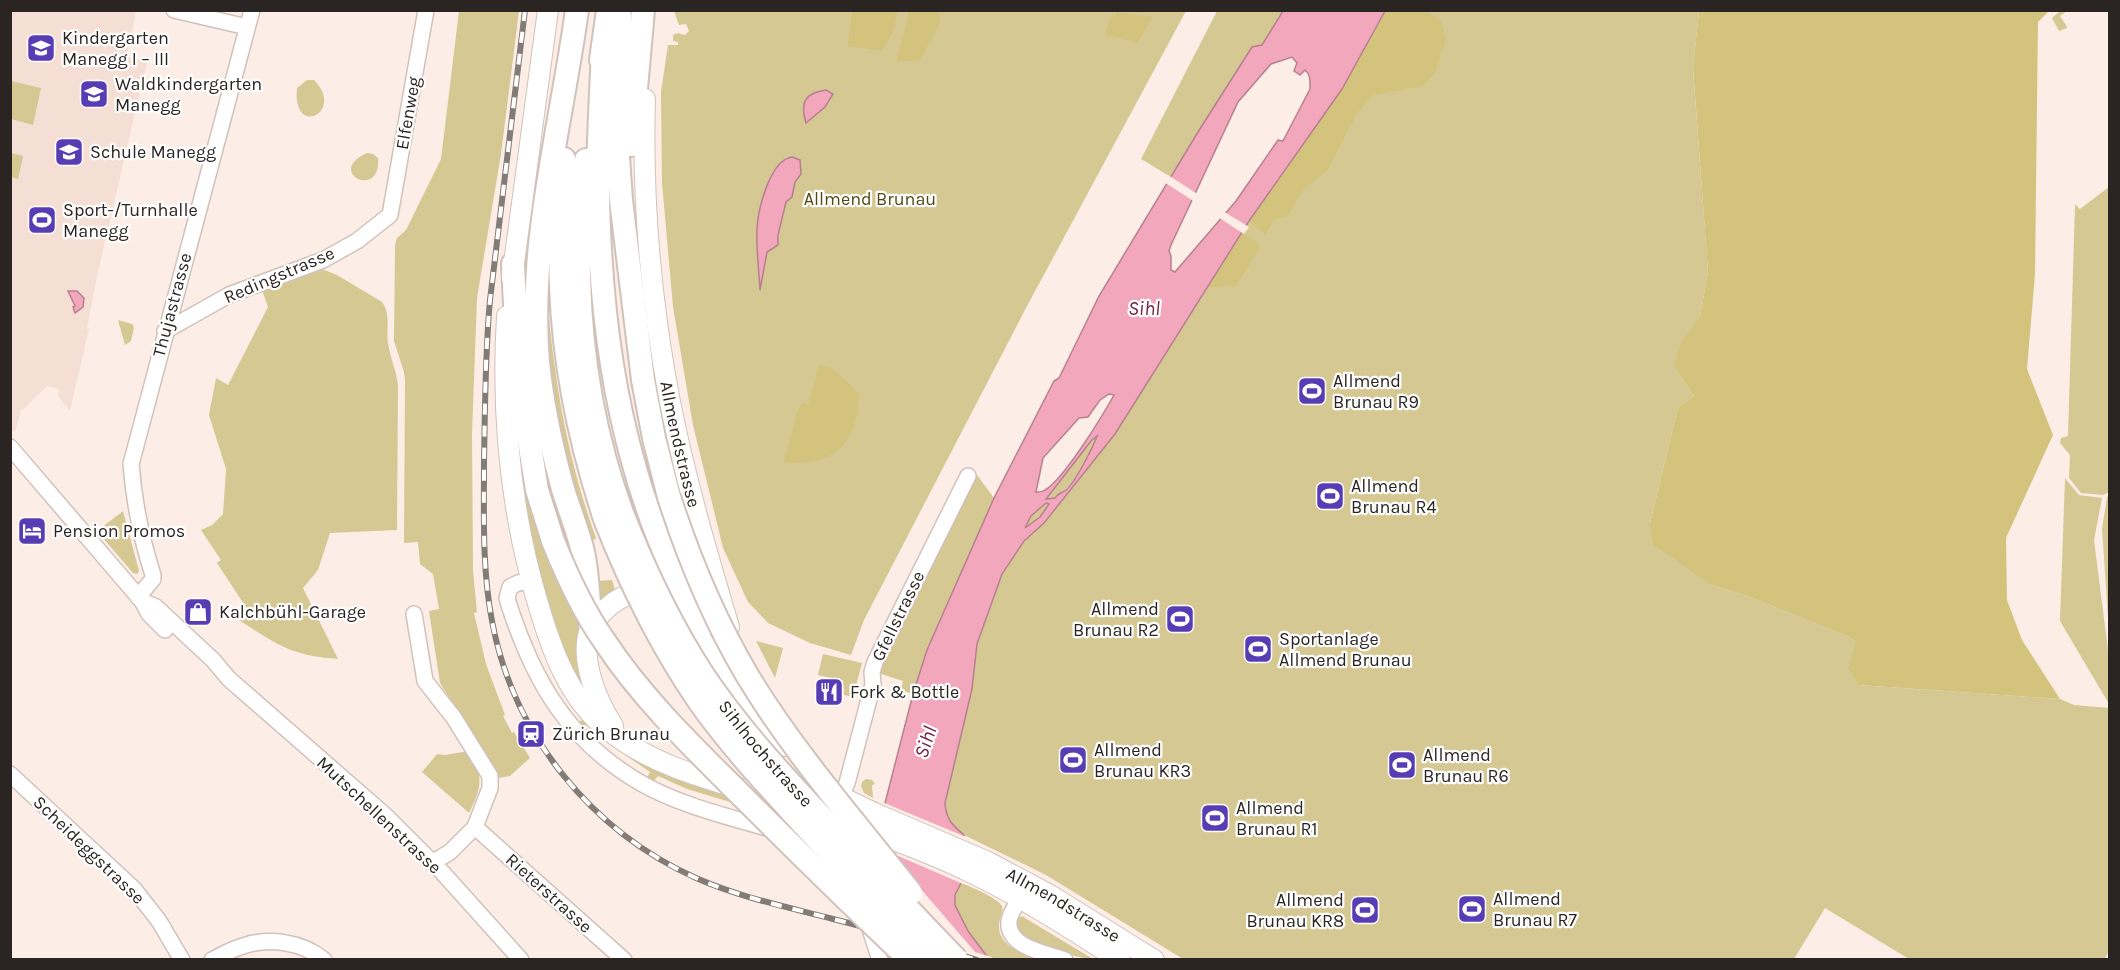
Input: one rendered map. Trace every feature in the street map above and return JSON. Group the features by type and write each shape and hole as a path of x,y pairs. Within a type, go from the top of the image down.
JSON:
{"highway":[{"path":"526,424 525,322 531,239 538,181 553,96 575,10"},
{"path":"575,10 569,70 561,217 562,315 576,416 593,482 614,516"},
{"path":"608,10 587,148 581,214 579,279 589,385 614,516"},
{"path":"621,10 617,82 618,157 621,200 643,380 654,438 669,496 702,588 748,677 778,723 965,960"},
{"path":"628,255 632,132 645,10"},
{"path":"603,46 598,225 603,294 612,363 644,501 664,555 699,634"},
{"path":"569,70 550,165 541,228 537,286 537,343 542,393 550,436 560,480 577,531 585,565 589,592 590,628"},
{"path":"513,264 518,373 537,490 553,541 569,579 596,629 622,667 662,715 807,862 909,960"},
{"name":"Sihlhochstrasse","path":"614,516 631,582 680,672 721,730 764,782 930,960"},
{"name":"Sihlhochstrasse","path":"614,516 646,569 669,617 723,703 788,781 957,960"}],"main road":[{"path":"548,10 513,264 505,348 507,442 516,519 531,581 548,637 574,691 594,718 628,744 676,768 790,804 874,823 971,863"},
{"name":"Allmendstrasse","path":"645,10 644,119 647,225 660,339 670,401 691,492 737,651 761,719 810,774 874,823"},
{"path":"628,744 605,714 591,683 588,654 590,628 613,602 634,591 649,590 674,603 699,634 718,666 761,719 759,735 749,754 734,768 713,780"},
{"name":"Allmendstrasse","path":"971,863 1020,898 1120,960"},
{"name":"Allmendstrasse","path":"971,863 1050,895 1154,960"}],"street":[{"path":"174,10 247,27"},
{"name":"Thujastrasse","path":"140,599 153,579 153,575 143,543 135,504 131,464 252,10"},
{"name":"Elfenweg","path":"390,215 426,10"},
{"name":"Redingstrasse","path":"165,331 229,295 323,260 357,241 390,215"},
{"name":"Mutschellenstrasse","path":"10,447 140,599 156,607 213,660 229,679 386,816 521,960"},
{"name":"Gfellstrasse","path":"841,797 847,783 873,684 872,672 875,662 968,476"},
{"path":"531,581 510,587 508,605 538,679 555,706 579,735 614,765 641,783 714,813 791,835 841,855"},
{"path":"414,614 425,681 454,718 490,776 490,788 475,827 450,852 432,863"},
{"name":"Scheideggstrasse","path":"10,774 134,889 159,921 182,960"},
{"path":"790,804 830,833 858,888 883,958"},
{"path":"858,888 862,849 874,823"},
{"name":"Rieterstrasse","path":"475,827 624,960"},
{"path":"1020,898 1009,920 1014,938 1022,944 1065,960"},
{"path":"212,960 243,946 270,941 298,945 324,960"}],"shaded area":[{"name":"Schule Manegg","path":"129,10 136,12 127,57 147,62 97,276 87,329 89,329 70,411 58,396 59,389 47,386 21,411 15,433 10,428 10,11"},
{"path":"852,11 897,11 894,30 882,51 848,46"},
{"path":"909,11 939,11 940,23 920,60 896,62"},
{"path":"1385,11 1426,11 1441,20 1446,39 1435,72 1423,86 1374,95 1357,113 1328,170 1304,189 1288,215 1274,220 1265,234 1249,221 1342,89"},
{"path":"1699,11 2049,11 2038,22 2035,274 2027,369 2053,435 2006,538 2007,600 2022,640 2060,699 1859,685 1848,669 1856,642 1849,637 1745,595 1711,585 1653,544 1650,523 1678,407 1694,396 1675,368 1679,346 1700,316 1708,272 1693,68"},
{"path":"1116,12 1152,17 1138,43 1105,34 1112,15 1115,16"},
{"path":"1242,232 1257,242 1260,248 1236,286 1208,287"},
{"path":"819,365 836,372 859,394 855,423 844,444 828,457 807,462 784,462 797,411 802,403 808,404"}],"green space":[{"path":"2061,10 2067,11 2060,16 2067,28 2059,31 2052,18"},
{"path":"459,11 519,11 501,154 477,298 472,433 473,571 477,612 474,613 486,664 505,715 503,716 530,758 510,776 499,778 440,683 429,611 439,609 433,574 420,564 418,542 404,543 405,380 394,341 395,245 397,238 406,230 441,159"},
{"name":"Allmend Brunau","path":"674,11 1186,11 1026,308 864,620 851,655 810,643 768,623 748,602 723,548 693,425 673,307 662,183 661,92 668,45 678,45 678,42 673,41 673,35 678,33 685,35 689,31 686,24 679,25"},
{"path":"1217,11 1283,11 1262,45 1198,132 1171,177 1141,159"},
{"path":"1385,11 1699,11 1693,69 1708,272 1700,316 1675,368 1694,396 1678,407 1650,523 1711,585 1745,595 1849,637 1856,642 1859,685 2060,699 2074,705 2109,708 2109,951 2104,960 1909,959 1825,908 1794,959 1183,959 1046,875 964,835 950,824 945,812 945,803 972,689 977,644 1002,574 1024,541 1044,523 1115,434 1249,221 1342,89"},
{"path":"307,80 314,80 322,92 324,102 316,115 309,116 302,113 298,104 297,88"},
{"path":"11,81 41,88 33,125 11,119"},
{"path":"11,153 23,156 18,179 11,177"},
{"path":"367,153 378,158 377,171 372,178 358,179 351,168 355,160"},
{"path":"2109,187 2110,492 2103,495 2081,493 2069,478 2070,455 2060,443 2061,438 2068,436 2075,204 2080,209"},
{"path":"322,269 337,275 382,302 388,322 388,343 398,385 397,530 330,533 318,570 303,588 338,659 296,652 239,620 249,612 217,563 221,560 201,530 212,525 223,514 226,469 209,415 216,378 228,385 268,307 262,290"},
{"path":"546,285 562,413 577,476 596,538 591,542 599,581 612,580 615,590 598,611 558,442 547,376"},
{"path":"118,320 132,324 134,327 131,341 125,345"},
{"path":"513,384 582,624 590,706 550,623 513,452"},
{"path":"535,391 581,572 566,551 543,475"},
{"path":"1098,435 1084,464 1070,485 1054,498 1046,499 1091,441"},
{"path":"977,475 994,498 927,650 913,694 901,690 903,681 881,674 878,669 910,600"},
{"path":"2065,478 2079,495 2102,498 2094,540 2109,658 2109,704 2060,621"},
{"path":"2109,496 2109,632 2102,529"},
{"path":"1049,503 1040,517 1024,529 1031,516"},
{"path":"123,511 139,571 137,574 133,573 97,531"},
{"path":"756,641 783,648 775,678"},
{"path":"823,654 862,663 853,697 844,695 843,681 818,675"},
{"path":"585,718 602,735 635,759 670,776 731,798 730,802 687,789 658,776 652,783 646,780 650,772 618,750 587,724 580,730 575,725"},
{"path":"469,751 477,767 480,781 477,796 469,813 422,772 437,754"},
{"path":"866,779 872,780 875,784 872,785 873,798 864,793 861,786"},
{"path":"961,883 995,899 1002,906 999,925 1003,939 1013,948 1039,959 1000,959 984,953 969,933 955,905 956,894"},
{"path":"1022,916 1093,959 1078,957 1029,941 1017,927 1017,919"}],"water":[{"name":"Sihl","path":"1283,11 1385,11 1342,89 1249,221 1115,434 1044,523 1024,541 1002,574 977,644 972,689 945,803 950,821 964,835 961,883 955,895 955,905 968,931 989,959 913,959 889,855 885,803 913,694 927,650 994,498 1054,381 1059,378 1099,296 1252,47 1262,45","holes":["1292,57 1297,63 1294,71 1300,75 1305,70 1308,74 1310,89 1283,141 1278,140 1236,201 1175,272 1171,270 1169,251 1171,245 1238,102 1271,64","1109,394 1114,395 1062,473 1045,490 1036,492 1043,458 1079,418 1088,417 1100,400","1097,436 1084,464 1070,486 1055,498 1046,499","1046,503 1049,504 1040,517 1025,528 1031,516"]},
{"path":"826,90 833,94 825,107 806,123 804,105 808,96"},
{"path":"792,157 800,160 801,174 795,182 792,197 786,202 778,235 778,245 767,252 760,290 757,237 760,210 767,187 777,167 784,160"},
{"path":"68,291 77,291 84,298 83,307 75,313 73,307 75,306"}],"pier":[{"path":"1168,175 1199,195 1195,202 1164,182"},
{"path":"1223,211 1249,227 1244,234 1218,217"},
{"path":"882,802 966,837 963,884 889,852 975,952 991,957 992,960 910,960 886,856"}],"railway":[{"path":"525,10 490,300 484,463 484,542 489,601 502,663 518,702 538,740 562,774 591,806 623,834 658,858 696,878 729,891 887,933 977,960"}],"place":[{"name":"Kindergarten Manegg I – III","path":"41,48"},
{"name":"Waldkindergarten Manegg","path":"94,94"},
{"name":"Schule Manegg","path":"69,152"},
{"name":"Sport-/Turnhalle Manegg","path":"42,220"},
{"name":"Allmend Brunau R9","path":"1312,391"},
{"name":"Allmend Brunau R4","path":"1330,496"},
{"name":"Pension Promos","path":"32,531"},
{"name":"Kalchbühl-Garage","path":"198,612"},
{"name":"Allmend Brunau R2","path":"1180,619"},
{"name":"Sportanlage Allmend Brunau","path":"1258,649"},
{"name":"Fork & Bottle","path":"829,692"},
{"name":"Zürich Brunau","path":"531,734"},
{"name":"Allmend Brunau KR3","path":"1073,760"},
{"name":"Allmend Brunau R6","path":"1402,765"},
{"name":"Allmend Brunau R1","path":"1215,818"},
{"name":"Allmend Brunau R7","path":"1472,909"},
{"name":"Allmend Brunau KR8","path":"1365,910"}]}
